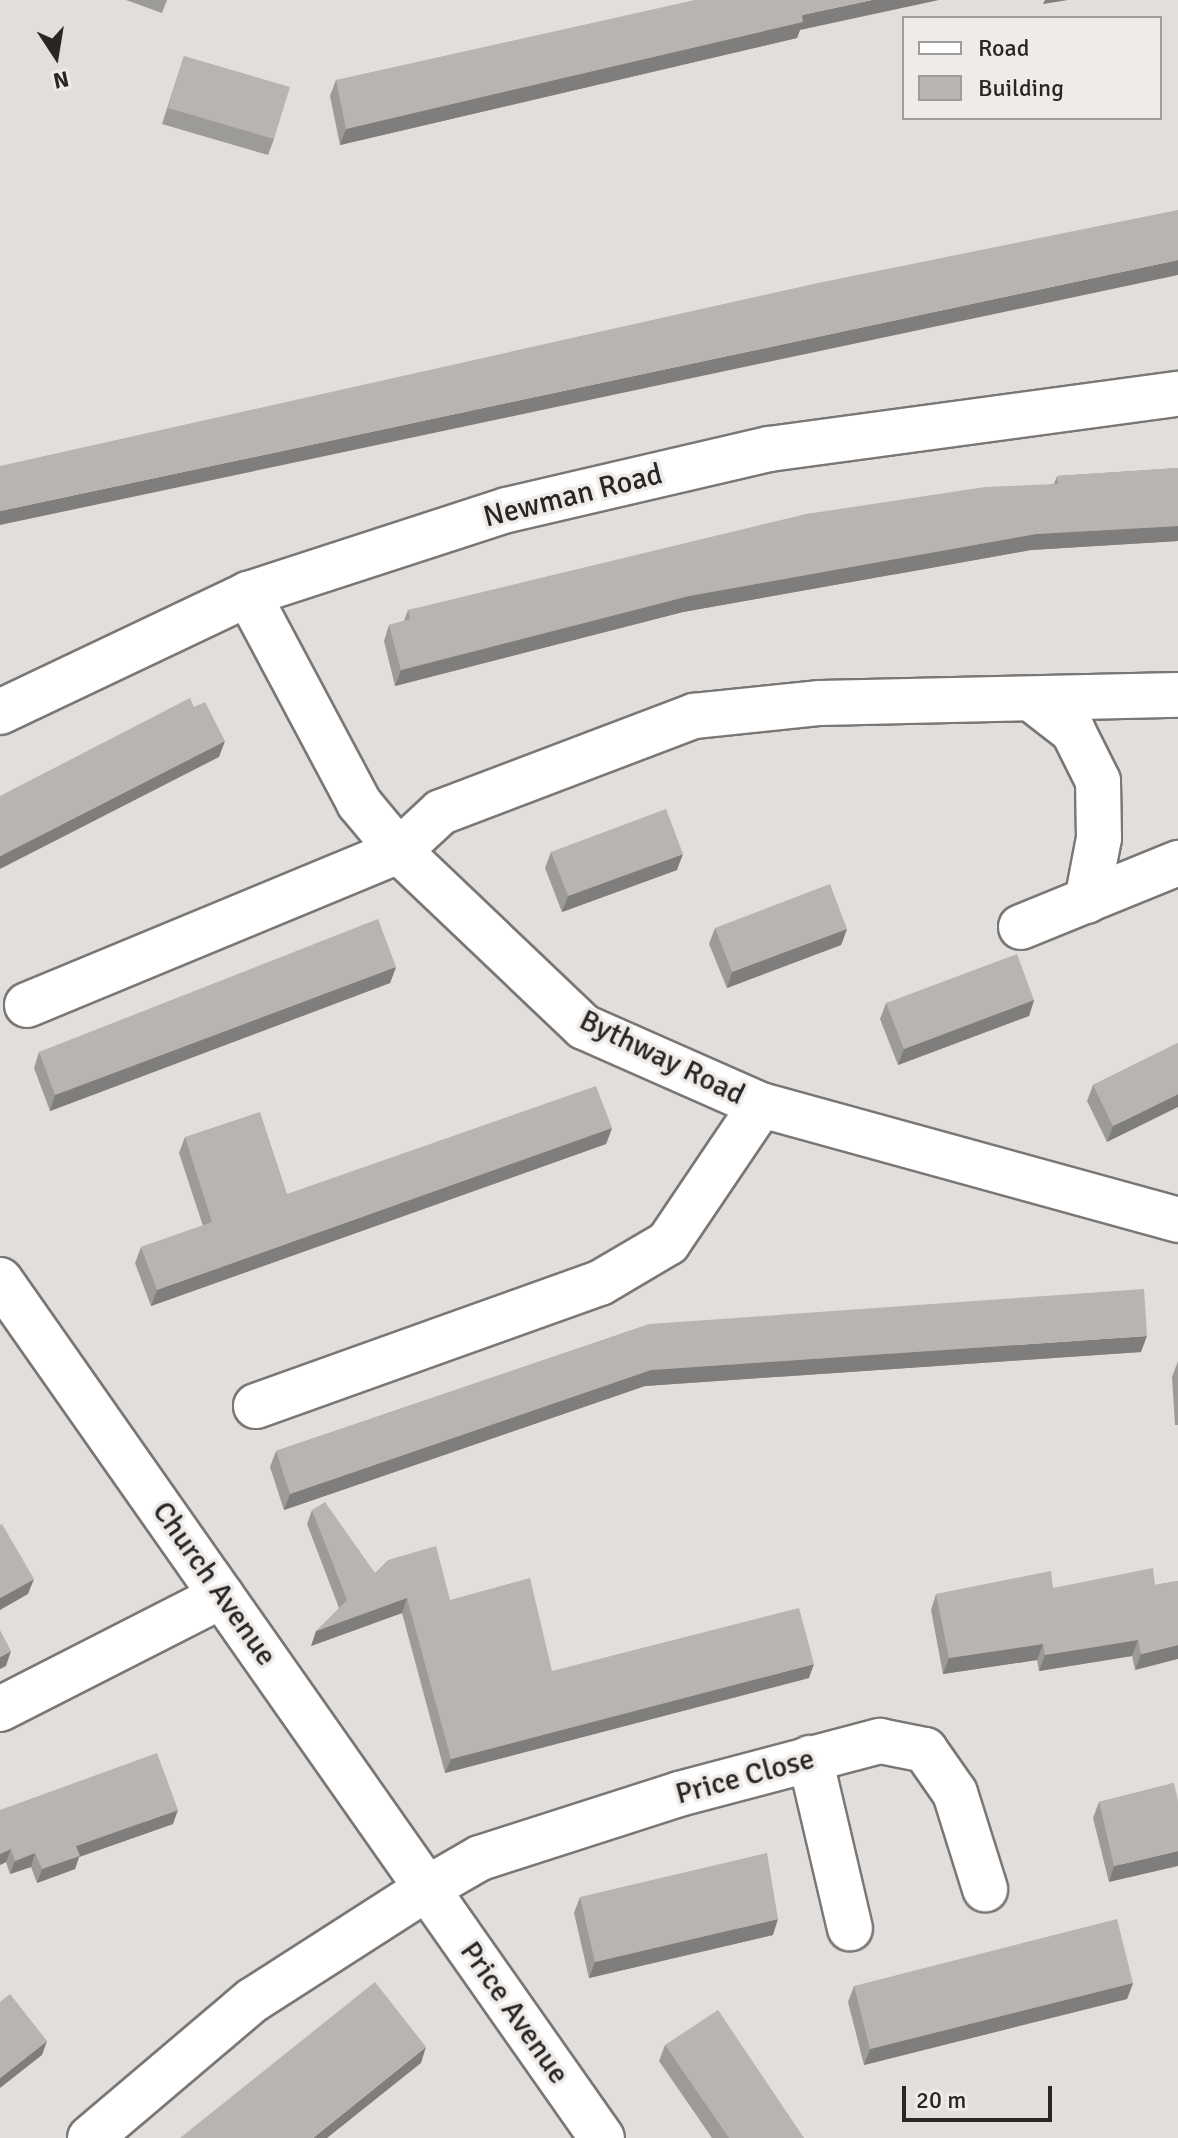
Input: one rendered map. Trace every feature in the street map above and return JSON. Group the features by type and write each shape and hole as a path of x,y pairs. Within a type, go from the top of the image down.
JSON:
{"street":[{"name":"Newman Road","path":"0,712 248,594 507,510 769,449 1178,394"},
{"name":"Bythway Road","path":"248,594 359,803 399,851 584,1027 761,1105 1178,1220"},
{"path":"27,1005 399,851 441,812 694,716 820,703 1178,695"},
{"path":"1033,700 1073,731 1098,781 1099,838 1087,901"},
{"path":"1021,927 1178,863"},
{"path":"256,1406 600,1283 668,1243 761,1105"},
{"name":"Church Avenue","path":"0,1280 426,1889"},
{"path":"0,1709 222,1596"},
{"name":"Price Close","path":"90,2138 253,2000 480,1858 810,1758 880,1741 925,1750 955,1793 985,1889"},
{"path":"810,1758 850,1928"},
{"name":"Price Avenue","path":"426,1889 602,2138"}],"building":[{"path":"695,0 872,0 802,15 803,22 346,129 336,80"},
{"path":"184,56 290,87 274,139 168,108"},
{"path":"1178,210 1178,260 0,511 0,466 818,283"},
{"path":"1178,468 1178,526 1036,534 689,596 401,670 389,625 410,619 408,610 806,514 985,487 1058,484 1057,476"},
{"path":"190,698 194,707 205,702 225,741 0,856 0,796"},
{"path":"666,809 683,854 568,896 551,852"},
{"path":"830,884 847,929 732,972 715,928"},
{"path":"378,919 396,967 55,1095 39,1052"},
{"path":"1017,954 1034,1000 904,1049 886,1003"},
{"path":"1178,1043 1178,1094 1113,1126 1093,1085"},
{"path":"596,1086 612,1128 157,1290 141,1247 212,1222 185,1137 260,1112 287,1194"},
{"path":"1144,1289 1147,1336 651,1370 290,1494 276,1451 650,1324"},
{"path":"325,1502 375,1573 388,1560 436,1546 450,1600 530,1578 552,1671 799,1608 814,1664 451,1759 407,1598 316,1631 347,1600 312,1510"},
{"path":"0,1525 34,1579 0,1598"},
{"path":"1153,1568 1155,1585 1178,1581 1178,1645 1141,1654 1138,1640 1045,1655 1043,1644 949,1658 936,1594 1051,1571 1053,1588"},
{"path":"0,1630 11,1651 0,1657"},
{"path":"157,1753 178,1810 76,1846 80,1856 42,1869 35,1853 15,1861 11,1849 0,1854 0,1810"},
{"path":"1174,1783 1178,1801 1178,1851 1114,1866 1099,1802"},
{"path":"767,1853 778,1919 595,1962 580,1897"},
{"path":"1117,1919 1133,1983 870,2049 854,1986"},
{"path":"375,1982 426,2047 313,2138 180,2138"},
{"path":"10,1994 47,2041 0,2078 0,2002"},
{"path":"718,2010 804,2138 729,2138 665,2045"}]}
